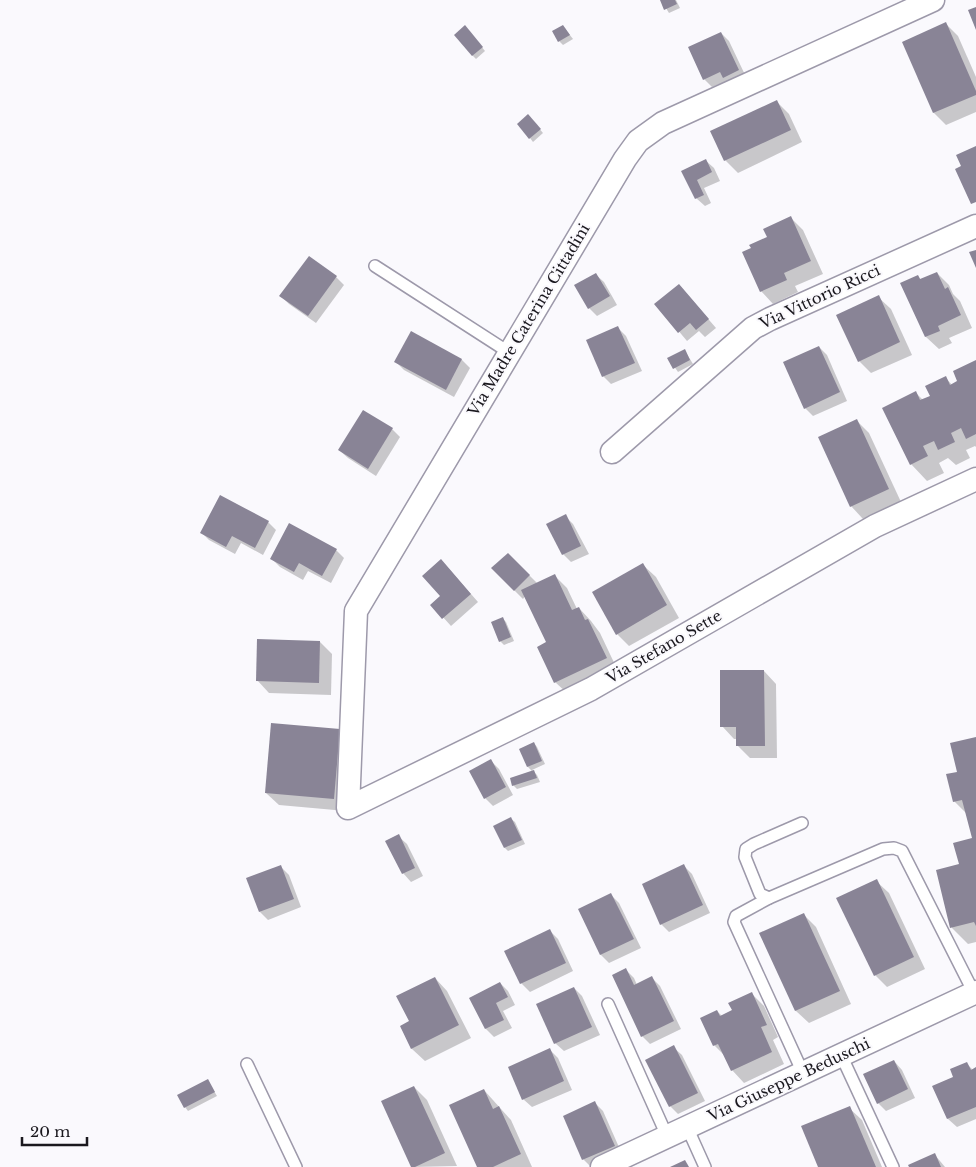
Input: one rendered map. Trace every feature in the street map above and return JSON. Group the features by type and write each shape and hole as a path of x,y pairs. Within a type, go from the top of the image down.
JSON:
{"street":[{"name":"Via Madre Caterina Cittadini","path":"348,808 356,611 625,159 638,141 663,124 933,0"},
{"name":"Via Vittorio Ricci","path":"612,452 753,328 976,226"},
{"name":"Via Stefano Sette","path":"348,808 591,689 875,526 976,479"},
{"name":"Via Giuseppe Beduschi","path":"602,1167 975,992"}],"lane":[{"path":"374,266 510,353"},
{"path":"769,898 760,894 745,857 746,850 754,844 802,823"},
{"path":"803,1073 734,922 736,916 769,898 883,849 894,848 902,851 975,992"},
{"path":"608,1004 677,1132 706,1167"},
{"path":"841,1055 893,1167"},
{"path":"247,1064 296,1167"}],"building":[{"path":"660,0 675,0 677,4 664,10"},
{"path":"976,7 976,30 968,10"},
{"path":"946,22 976,91 976,95 933,113 902,42"},
{"path":"465,25 483,47 472,56 454,35"},
{"path":"563,25 570,35 558,42 552,31"},
{"path":"721,32 739,70 723,78 720,72 703,80 688,47"},
{"path":"777,100 791,130 724,161 710,131"},
{"path":"528,114 541,129 529,139 517,124"},
{"path":"976,146 976,202 971,204 955,169 961,166 956,155"},
{"path":"706,159 712,172 697,180 704,195 695,199 681,171"},
{"path":"791,216 811,261 784,273 787,280 760,292 742,252 751,248 749,245 767,237 763,229"},
{"path":"976,250 976,268 969,252"},
{"path":"309,256 337,276 308,316 279,296"},
{"path":"937,272 945,289 948,287 961,315 938,326 940,331 925,337 900,283 918,275 920,279"},
{"path":"596,273 610,296 588,309 574,285"},
{"path":"679,284 709,319 696,330 690,323 678,333 654,304"},
{"path":"879,295 900,342 858,362 836,315"},
{"path":"618,326 635,363 602,377 586,340"},
{"path":"411,331 462,359 446,390 394,362"},
{"path":"819,346 840,392 804,409 783,362"},
{"path":"685,349 690,360 673,369 667,358"},
{"path":"976,360 976,434 966,439 961,428 951,433 955,442 938,450 934,441 923,446 928,456 910,465 882,408 916,391 920,400 930,396 925,386 946,376 950,385 957,381 953,371"},
{"path":"363,410 393,428 368,469 338,450"},
{"path":"857,419 889,489 850,507 818,437"},
{"path":"220,495 269,521 255,548 232,536 226,547 200,533"},
{"path":"566,514 581,546 562,555 546,524"},
{"path":"289,523 337,549 322,576 299,563 294,572 270,559"},
{"path":"508,553 530,575 514,591 491,568"},
{"path":"441,559 471,594 442,619 430,605 440,596 422,576"},
{"path":"643,563 667,605 616,635 592,592"},
{"path":"555,574 572,610 579,607 585,620 588,619 607,658 554,683 537,647 546,642 521,590"},
{"path":"503,617 511,637 499,642 491,622"},
{"path":"257,639 320,641 319,683 256,681"},
{"path":"720,670 764,670 765,746 736,746 736,727 720,727"},
{"path":"271,723 340,729 334,799 265,793"},
{"path":"976,737 976,926 974,922 950,928 936,870 959,864 953,843 972,838 962,800 953,802 946,774 957,772 950,743"},
{"path":"534,742 542,761 527,767 519,749"},
{"path":"491,759 506,787 484,799 469,771"},
{"path":"534,770 537,778 512,786 510,778"},
{"path":"511,817 522,840 504,848 493,826"},
{"path":"399,834 415,868 402,874 385,841"},
{"path":"684,864 703,905 660,925 642,884"},
{"path":"281,865 294,899 259,912 246,878"},
{"path":"877,879 914,957 874,976 836,898"},
{"path":"611,893 634,939 600,955 578,909"},
{"path":"804,913 840,991 795,1011 759,933"},
{"path":"550,929 566,963 520,984 504,951"},
{"path":"626,968 634,985 652,976 674,1021 641,1037 612,975"},
{"path":"435,977 459,1025 411,1049 400,1026 409,1021 396,996"},
{"path":"500,982 508,997 496,1003 504,1020 485,1029 469,998"},
{"path":"574,987 592,1027 554,1044 536,1004"},
{"path":"752,992 767,1025 761,1027 772,1052 731,1071 718,1044 713,1046 700,1018 717,1010 720,1016 732,1010 728,1003"},
{"path":"674,1045 698,1093 669,1107 645,1060"},
{"path":"550,1048 564,1081 522,1100 508,1067"},
{"path":"894,1060 908,1089 877,1104 863,1074"},
{"path":"967,1062 971,1070 976,1067 976,1107 947,1119 932,1086 953,1077 950,1069"},
{"path":"208,1079 215,1092 184,1108 177,1095"},
{"path":"414,1086 445,1153 415,1167 411,1167 381,1101"},
{"path":"484,1089 493,1109 499,1106 521,1154 493,1167 477,1167 449,1105"},
{"path":"595,1101 615,1146 582,1160 563,1116"},
{"path":"850,1106 876,1167 818,1167 801,1126"},
{"path":"935,1153 941,1167 909,1167 908,1165"},
{"path":"685,1160 689,1167 670,1167"}]}
